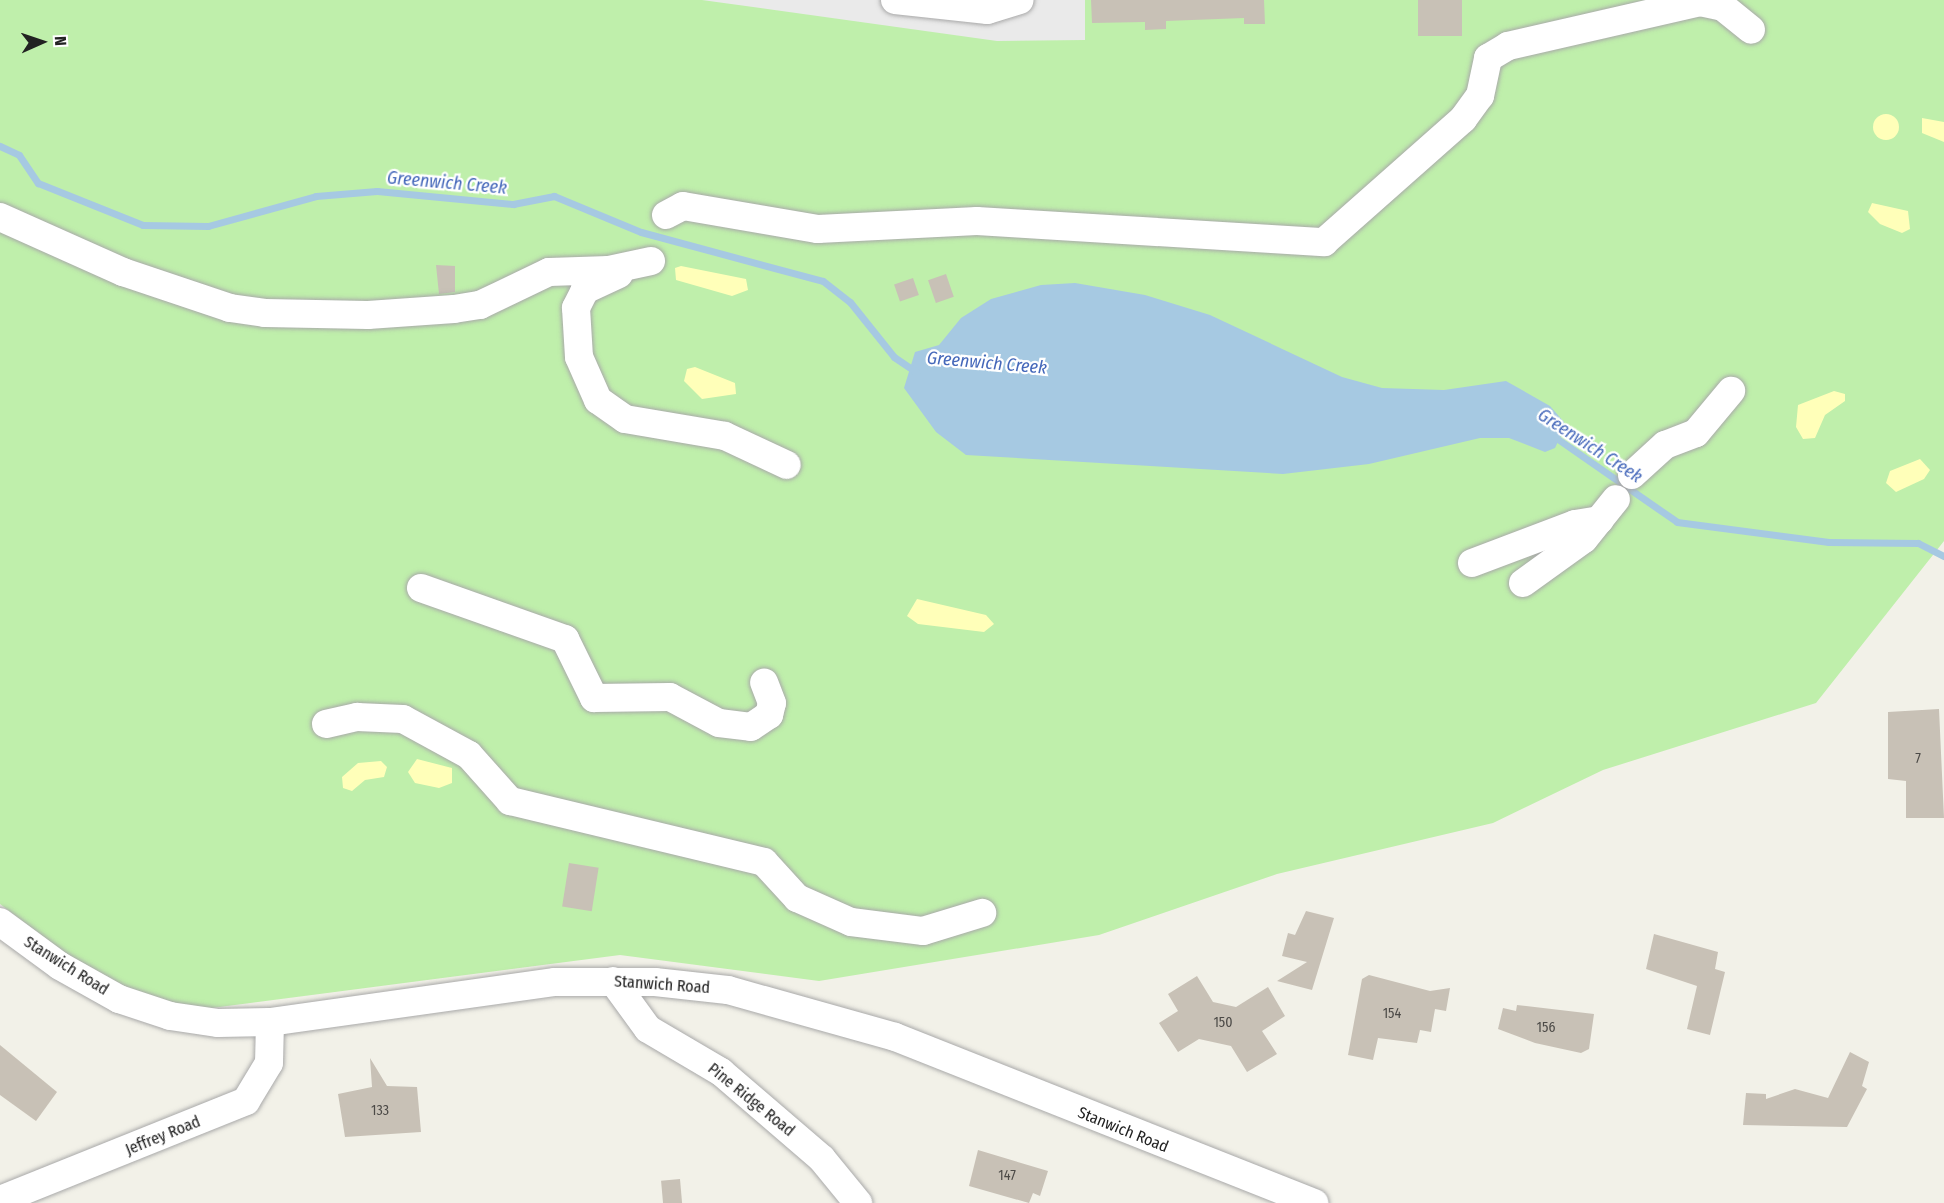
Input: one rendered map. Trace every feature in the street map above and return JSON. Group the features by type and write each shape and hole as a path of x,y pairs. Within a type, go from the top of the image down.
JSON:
{"street":[{"path":"895,0 987,10 1020,0"},
{"path":"1617,0 1650,9"},
{"path":"666,215 683,206 818,229 977,221 1324,242 1463,119 1480,96 1488,58 1531,39 1650,9 1700,2 1724,7 1751,30"},
{"path":"0,217 123,272 230,308 265,313 357,316 454,309 480,305 549,272 609,270 651,261 585,290 576,308 579,357 598,400 625,419 725,436 787,465"},
{"path":"1632,475 1665,445 1696,434 1731,391"},
{"path":"1472,562 1608,510 1562,559 1523,583"},
{"path":"421,588 565,639 594,698 670,698 718,723 751,727 770,715 772,703 764,682"},
{"path":"326,724 357,717 403,719 468,755 510,801 681,846 764,861 797,898 851,922 923,931 982,913"},
{"name":"Stanwich Road","path":"0,922 87,983 149,1011 218,1023 270,1022 514,986 613,981 728,990 852,1022 1314,1203"},
{"name":"Pine Ridge Road","path":"613,981 648,1029 721,1072 822,1159 858,1203"},
{"name":"Jeffrey Road","path":"0,1200 246,1101 269,1063 270,1022"}],"shaded area":[{"path":"0,0 1944,0 1944,541 1816,703 1603,770 1493,823 1277,874 1099,935 819,981 620,955 204,1009 136,995 74,960 0,904"},
{"path":"702,0 1085,0 1085,40 997,41"}],"sand":[{"path":"1886,114 1895,118 1899,127 1895,136 1886,140 1877,136 1873,127 1877,118"},
{"path":"1922,118 1944,122 1944,142 1922,133"},
{"path":"1872,203 1908,211 1910,229 1902,233 1880,224 1868,212"},
{"path":"681,266 746,279 748,290 732,296 676,280 675,268"},
{"path":"695,367 735,383 736,394 702,399 684,381 687,369"},
{"path":"1834,391 1845,394 1845,401 1825,415 1815,438 1803,439 1796,427 1798,405"},
{"path":"1920,459 1930,470 1924,479 1896,492 1886,483 1890,471"},
{"path":"917,599 986,615 994,624 984,632 918,624 907,616"},
{"path":"417,759 452,768 452,783 439,788 415,783 408,772"},
{"path":"381,761 387,767 384,777 365,780 352,791 343,788 342,777 358,763"}],"water":[{"path":"1075,283 1145,295 1210,315 1342,377 1382,388 1444,390 1506,381 1550,406 1564,422 1563,431 1555,448 1545,452 1509,438 1480,438 1369,464 1283,474 966,455 936,432 904,388 915,352 939,345 961,318 991,299 1041,285"}],"building":[{"path":"1091,0 1264,0 1265,24 1244,24 1244,18 1166,21 1166,29 1145,30 1145,22 1092,23"},
{"path":"1418,0 1462,0 1462,36 1418,36"},
{"path":"436,265 455,266 455,292 439,294"},
{"path":"946,274 954,297 936,303 928,280"},
{"path":"913,278 919,295 900,302 894,285"},
{"path":"1939,709 1944,818 1906,818 1906,781 1888,779 1888,712"},
{"path":"569,863 599,868 592,911 562,906"},
{"path":"1306,911 1334,918 1312,990 1277,981 1307,962 1282,956 1288,933 1295,935"},
{"path":"1654,934 1718,952 1715,969 1725,972 1710,1035 1687,1029 1697,986 1646,969"},
{"path":"1369,975 1430,991 1450,988 1446,1011 1435,1009 1431,1032 1420,1030 1417,1043 1378,1038 1373,1060 1348,1055 1362,979"},
{"path":"1197,976 1213,1002 1236,1007 1268,987 1285,1016 1262,1031 1277,1054 1247,1072 1231,1046 1199,1039 1178,1052 1159,1023 1178,1011 1168,994"},
{"path":"1517,1005 1594,1014 1589,1049 1581,1053 1535,1043 1498,1029 1503,1008 1516,1011"},
{"path":"0,1045 57,1092 36,1121 0,1095"},
{"path":"1850,1052 1869,1062 1862,1086 1867,1089 1847,1127 1743,1125 1746,1093 1766,1094 1766,1099 1795,1089 1828,1098"},
{"path":"370,1058 387,1086 417,1087 421,1132 345,1137 338,1094 372,1087"},
{"path":"978,1150 1048,1171 1040,1196 1033,1193 1029,1203 969,1186"},
{"path":"680,1179 682,1203 663,1203 661,1181"}],"waterway":[{"name":"Greenwich Creek","path":"0,146 19,155 38,183 143,225 208,226 316,196 377,191 513,204 554,196 641,232 823,281 850,302 894,357 916,372"},
{"name":"Greenwich Creek","path":"1552,435 1677,522 1829,542 1918,543 1944,556"}]}
